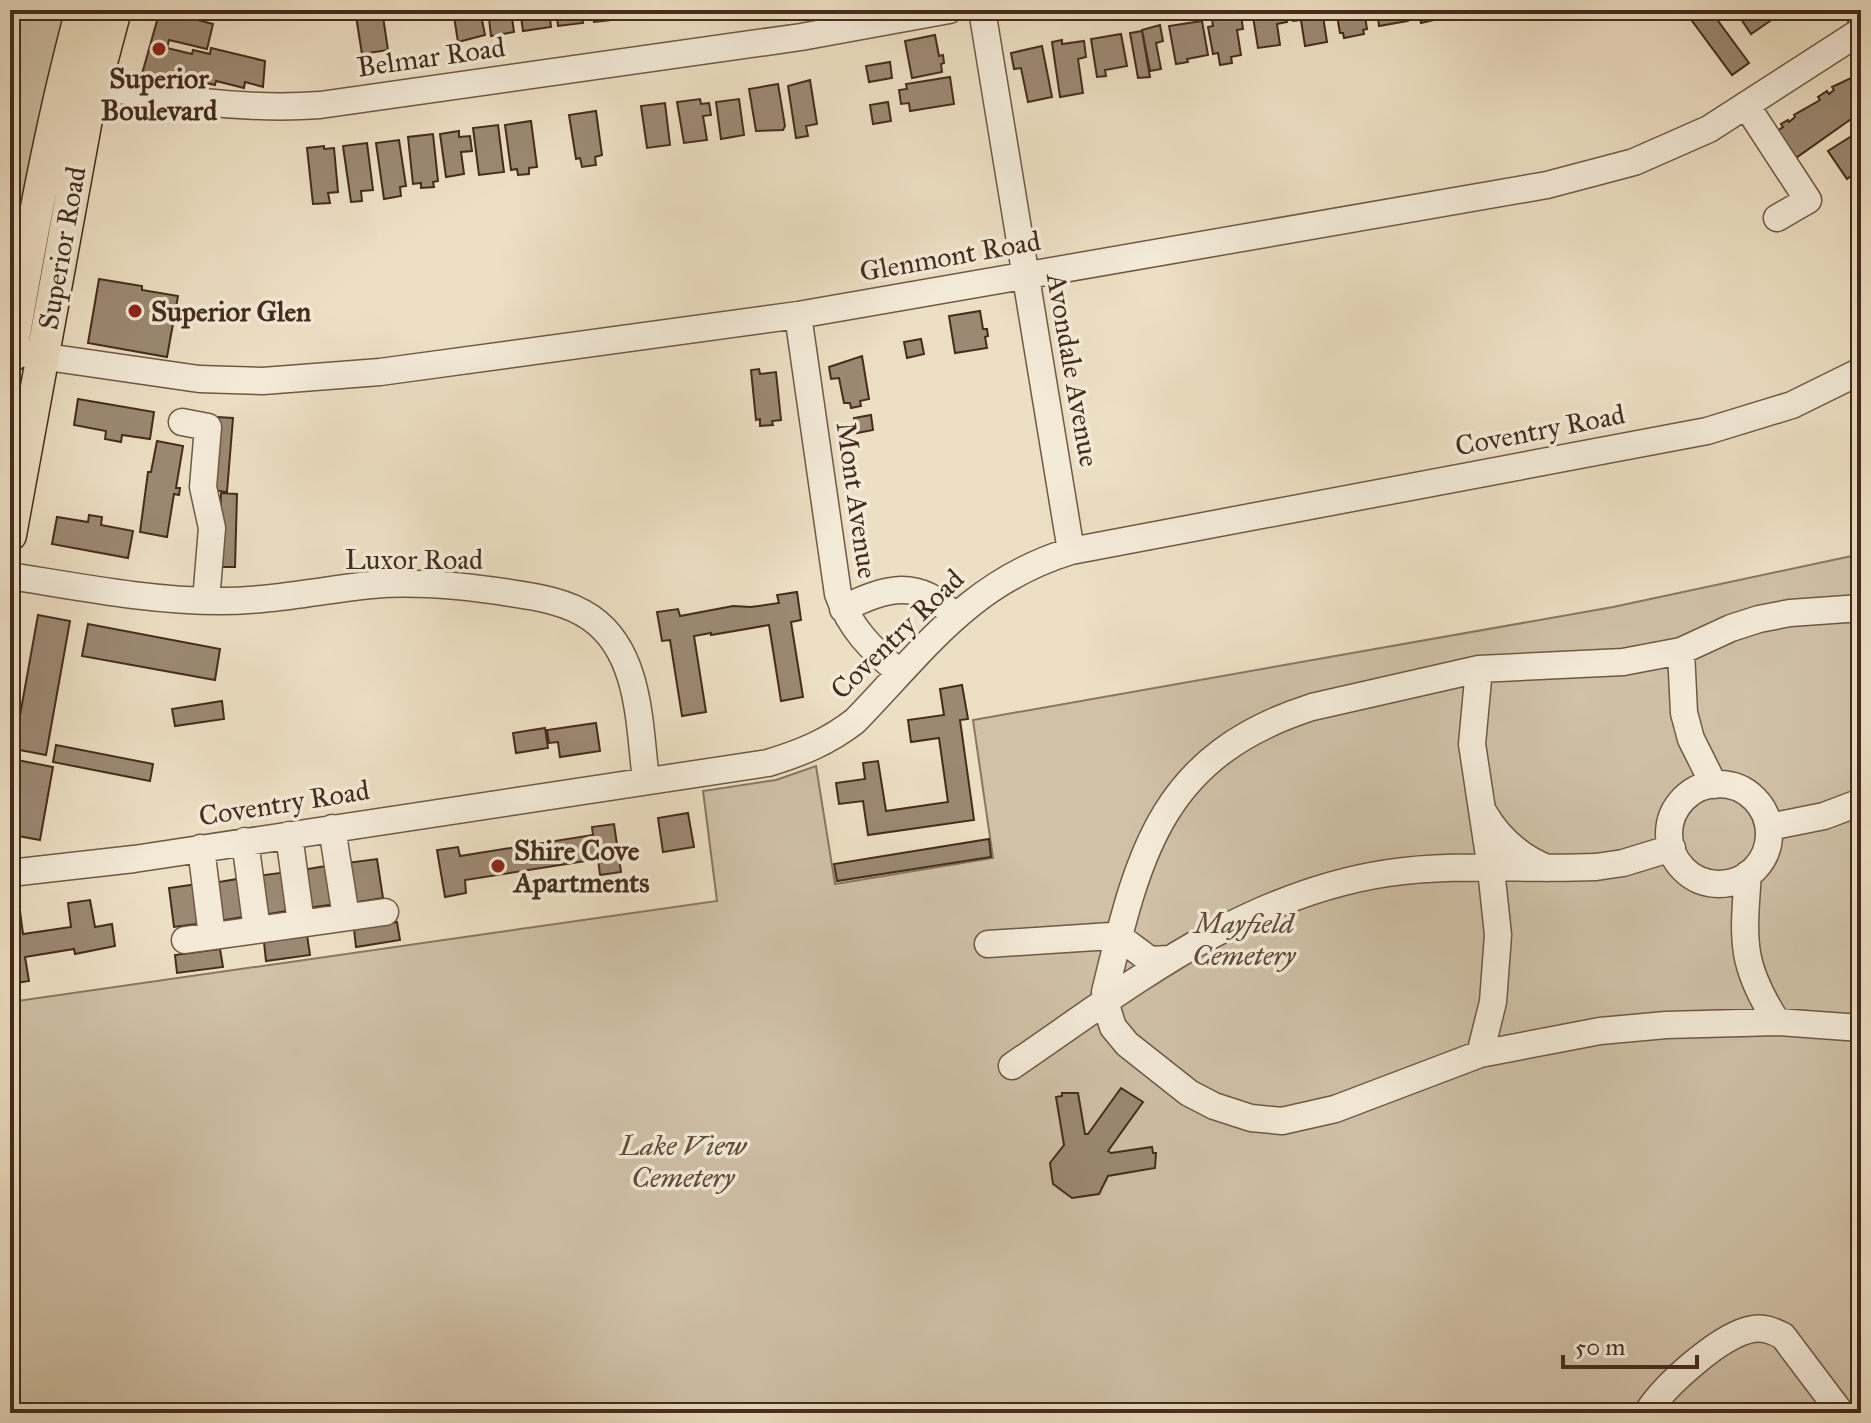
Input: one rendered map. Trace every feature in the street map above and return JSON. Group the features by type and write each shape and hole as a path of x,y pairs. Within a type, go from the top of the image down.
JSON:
{"main road":[{"name":"Superior Road","path":"78,83 82,10"},
{"name":"Superior Road","path":"10,535 26,354 33,225 78,83 115,10"},
{"name":"Superior Road","path":"10,357 26,354"}],"street":[{"name":"Belmar Road","path":"78,83 184,101 243,107 320,105 801,37 949,10"},
{"name":"Avondale Avenue","path":"982,10 1071,551"},
{"name":"Glenmont Road","path":"26,354 199,379 263,381 380,372 798,315 1547,185 1634,162 1709,129 1861,31"},
{"path":"1746,105 1808,200 1777,218"},
{"name":"Mont Avenue","path":"798,315 835,573 843,609 862,638 899,672"},
{"name":"Coventry Road","path":"10,873 201,848 761,764 811,749 836,735 855,721 954,616 1010,575 1044,559 1071,551 1707,431 1792,405 1861,371"},
{"path":"182,422 208,427 203,487 212,528 206,601"},
{"name":"Luxor Road","path":"10,576 147,597 206,601 276,599 374,585 420,585 477,588 563,604 592,619 624,658 632,679 646,780"},
{"path":"843,609 885,590 920,591 939,599 954,616"},
{"path":"1861,608 1790,613 1759,619 1681,651 1623,662 1479,669 1285,715 1229,744 1197,772 1168,807 1141,860 1105,992 1113,1027 1141,1057 1189,1093 1214,1106 1251,1118 1282,1121 1335,1109 1480,1054 1600,1031 1666,1025 1777,1022 1861,1028"},
{"path":"1681,651 1684,713 1691,739 1714,785"},
{"path":"1479,669 1472,744 1498,935 1493,1002 1480,1054"},
{"path":"1714,785 1737,787 1752,796 1763,809 1769,827 1764,858 1748,874 1724,884 1709,883 1694,877 1682,868 1672,848 1671,821 1678,806 1689,794 1704,786 1714,785"},
{"path":"1769,827 1824,816 1861,802"},
{"path":"1481,807 1500,836 1518,853 1550,869"},
{"path":"332,828 346,917"},
{"path":"289,835 301,923"},
{"path":"245,841 257,930"},
{"path":"201,848 212,936"},
{"path":"1012,1066 1168,959 1252,913 1339,883 1427,869 1596,867 1623,863 1672,848"},
{"path":"1748,874 1743,930 1746,957 1762,999 1777,1022"},
{"path":"185,940 385,912"},
{"path":"988,944 1119,937 1150,960 1168,959"},
{"path":"1647,1413 1653,1403 1695,1364 1735,1334 1756,1328 1783,1336 1841,1413"}],"green space":[{"path":"10,10 67,10 47,83 10,278"},
{"path":"1861,554 1861,1413 10,1413 10,1002 717,901 703,791 776,780 816,766 835,884 993,858 973,720 1613,607"}],"building":[{"name":"Superior Boulevard","path":"160,10 213,24 207,49 169,40 167,48 192,54 193,50 210,54 211,48 265,61 263,87 245,82 244,88 216,81 215,85 193,80 192,83 142,74"},
{"path":"355,10 382,10 388,50 362,54"},
{"path":"453,10 480,10 485,35 458,42"},
{"path":"488,10 511,10 514,32 491,36"},
{"path":"520,10 549,10 551,27 523,31"},
{"path":"556,10 581,10 583,23 558,26"},
{"path":"592,10 619,10 620,19 594,22"},
{"path":"1285,10 1287,22 1277,24 1280,45 1258,48 1253,17"},
{"path":"1292,10 1322,10 1327,42 1305,46 1301,20 1293,21"},
{"path":"1336,10 1364,10 1367,29 1363,30 1364,34 1344,38 1340,33"},
{"path":"1377,10 1407,10 1408,21 1379,26"},
{"path":"1418,10 1441,10 1442,18 1421,23"},
{"path":"1684,10 1710,10 1749,63 1732,75"},
{"path":"1735,10 1786,10 1751,34"},
{"path":"1241,15 1243,29 1237,30 1241,55 1231,57 1232,63 1220,65 1218,53 1213,54 1208,27 1213,26 1212,19"},
{"path":"1202,21 1208,55 1176,64 1169,26"},
{"path":"1160,25 1163,41 1156,43 1161,69 1150,71 1142,30"},
{"path":"1142,31 1150,77 1138,78 1130,33"},
{"path":"1121,34 1127,66 1105,70 1106,76 1097,77 1091,39"},
{"path":"935,35 939,56 943,55 942,72 912,78 905,41"},
{"path":"1062,40 1062,44 1084,41 1086,57 1078,59 1083,93 1060,97 1052,42"},
{"path":"1042,46 1052,97 1028,102 1021,68 1014,69 1011,53"},
{"path":"890,62 892,78 869,82 866,66"},
{"path":"950,77 954,104 910,111 909,103 901,104 899,90 907,89 906,84"},
{"path":"1851,78 1861,93 1861,112 1793,160 1774,133 1783,127 1781,124 1789,122 1794,115 1820,100 1818,97 1827,91 1829,94 1834,90 1832,87"},
{"path":"810,80 817,124 806,126 808,136 796,138 788,86"},
{"path":"778,84 785,126 783,130 756,131 749,89"},
{"path":"700,99 701,104 709,103 711,115 703,116 707,140 684,143 677,102"},
{"path":"739,99 744,135 721,139 716,102"},
{"path":"888,102 891,121 873,124 870,105"},
{"path":"665,103 670,145 647,148 641,106"},
{"path":"596,111 602,155 595,157 596,165 582,167 580,158 576,159 569,115"},
{"path":"531,121 537,167 529,168 529,174 518,175 517,169 511,170 505,125"},
{"path":"498,125 504,172 479,175 473,128"},
{"path":"1861,130 1860,169 1847,179 1828,151"},
{"path":"459,131 459,137 470,136 472,151 461,152 464,174 446,177 440,134"},
{"path":"433,134 438,181 433,182 434,187 421,188 421,183 413,184 408,137"},
{"path":"399,140 406,186 400,187 401,196 384,199 376,143"},
{"path":"367,143 373,190 361,191 362,201 351,202 343,146"},
{"path":"324,146 324,149 334,148 338,192 328,193 330,203 313,204 307,148"},
{"name":"Superior Glen","path":"99,279 178,296 167,357 88,343"},
{"path":"980,311 983,329 987,329 987,348 955,353 949,316"},
{"path":"921,339 924,354 907,358 904,342"},
{"path":"862,356 869,399 860,401 861,406 851,408 850,403 844,403 839,378 831,379 829,367"},
{"path":"759,369 760,374 776,372 781,420 772,421 773,425 760,426 760,419 756,420 751,370"},
{"path":"78,399 154,412 150,439 122,435 121,442 105,439 106,431 74,425"},
{"path":"871,415 873,430 857,433 854,418"},
{"path":"217,417 233,418 227,492 211,490"},
{"path":"157,441 183,446 176,488 180,488 179,495 174,494 167,537 140,532 148,472 151,472"},
{"path":"221,493 237,494 235,567 219,567"},
{"path":"89,515 102,517 101,525 133,531 128,558 52,544 57,517 88,522"},
{"path":"797,592 801,620 791,622 803,697 781,701 769,625 711,633 694,636 706,712 682,716 670,640 662,641 657,612 678,609 680,616 733,606 779,603 777,595"},
{"path":"38,615 70,621 46,755 14,749"},
{"path":"88,624 220,649 215,680 82,656"},
{"path":"962,685 968,719 960,720 974,820 868,835 863,801 839,804 836,783 865,779 863,763 878,761 886,811 948,802 939,738 911,742 908,720 944,715 940,689"},
{"path":"222,701 224,719 175,726 172,709"},
{"path":"596,723 600,751 560,757 558,742 549,743 547,730"},
{"path":"545,728 548,748 516,753 513,733"},
{"path":"56,745 153,764 150,781 53,762"},
{"path":"12,759 53,767 40,840 18,836 17,845 10,843"},
{"path":"688,813 694,847 663,852 658,818"},
{"name":"Shire Cove Apartments","path":"614,824 621,872 600,875 598,859 465,880 466,893 445,897 437,850 458,847 460,856 593,835 592,827"},
{"path":"989,839 991,857 837,881 834,864"},
{"path":"377,859 383,898 352,903 346,863"},
{"path":"332,865 337,904 307,908 302,870"},
{"path":"287,872 293,910 263,915 257,876"},
{"path":"243,878 249,916 219,921 213,883"},
{"path":"198,884 204,923 174,927 169,888"},
{"path":"90,900 95,927 112,924 115,946 75,954 74,949 25,957 29,981 10,984 10,912 20,911 23,934 71,927 68,903"},
{"path":"397,922 400,940 356,947 354,929"},
{"path":"307,935 310,955 266,961 264,942"},
{"path":"220,949 223,967 177,973 175,955"},
{"path":"1121,1088 1143,1102 1108,1151 1152,1147 1153,1153 1156,1153 1155,1168 1108,1176 1099,1194 1072,1198 1053,1184 1050,1163 1064,1145 1056,1097 1062,1096 1062,1093 1078,1093 1085,1134 1088,1134"}],"place":[{"name":"Superior Boulevard","path":"159,49"},
{"name":"Superior Glen","path":"135,311"},
{"name":"Shire Cove Apartments","path":"498,866"}],"park label":[{"name":"Mayfield Cemetery","path":"1244,939"},
{"name":"Lake View Cemetery","path":"683,1161"}]}
